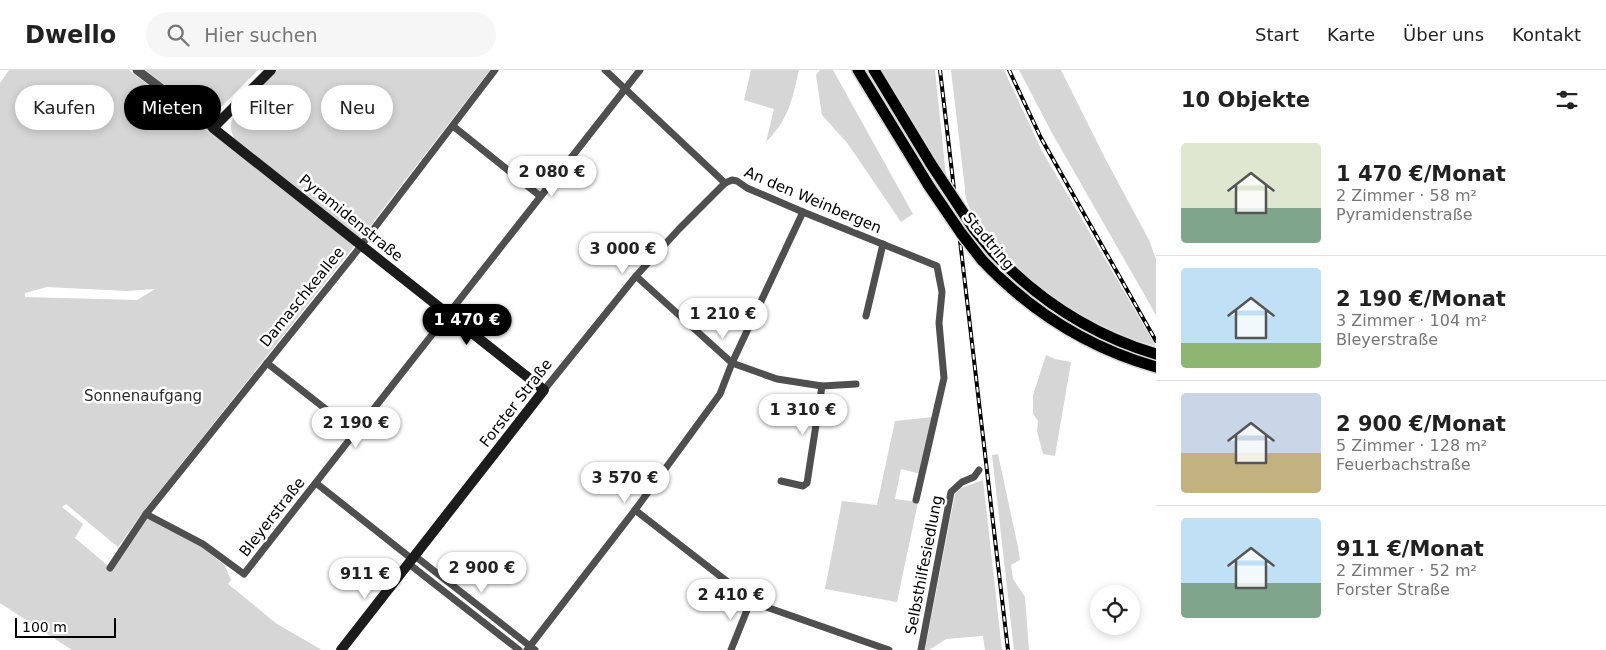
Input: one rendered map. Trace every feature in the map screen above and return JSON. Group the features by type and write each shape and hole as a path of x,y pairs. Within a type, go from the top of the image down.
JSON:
{"main road":[{"path":"221,120 270,70"},
{"name":"Stadtring","path":"858,70 929,186 971,247 1005,284 1043,313 1080,337 1136,362 1156,367"},
{"name":"Stadtring","path":"874,70 931,164 974,229 1021,281 1052,305 1089,328 1156,354"},
{"name":"Pyramidenstraße","path":"216,130 544,390"},
{"name":"Forster Straße","path":"341,650 544,390"}],"street":[{"name":"Pyramidenstraße","path":"137,70 157,85"},
{"name":"Damaschkeallee","path":"110,568 146,514 361,245 495,70"},
{"name":"An den Weinbergen","path":"605,70 729,182 937,266"},
{"name":"Bleyerstraße","path":"146,514 203,544 244,574 248,571 640,70"},
{"path":"453,126 540,196"},
{"name":"Forster Straße","path":"544,390 636,276 679,229 729,182"},
{"path":"412,560 531,649 720,394 732,362 803,212"},
{"name":"An den Weinbergen","path":"866,316 883,244"},
{"name":"Selbsthilfesiedlung","path":"916,500 944,378 939,323 942,292 937,266"},
{"path":"636,276 732,362 777,379 822,386 856,384"},
{"path":"267,363 355,432"},
{"path":"782,481 803,486 807,483 822,386"},
{"name":"Selbsthilfesiedlung","path":"921,650 951,492 962,482 974,477 979,470"},
{"path":"316,483 412,560 519,650"},
{"path":"635,510 751,600 889,650"},
{"path":"731,650 751,600"}],"green space":[{"name":"Sonnenaufgang","path":"9,70 129,70 148,85 124,85 124,130 206,130 355,245 143,512 118,547 66,504 62,507 83,524 75,538 112,569 147,518 201,546 225,566 231,580 228,584 277,624 322,650 72,650 0,603 0,83","holes":["47,287 127,291 155,289 137,300 25,297 25,293"]},
{"path":"145,70 258,70 243,85 231,85 231,97 221,107 221,85 164,85"},
{"path":"278,70 490,70 360,239 234,139 231,130 311,130 311,85 263,85"},
{"path":"751,70 799,70 789,109 774,134 766,142 774,109 744,100"},
{"path":"820,70 833,70 913,214 901,222 848,144 822,115 816,75"},
{"path":"881,70 935,70 946,176"},
{"path":"951,70 1004,70 1042,151 1156,346 1106,328 1060,302 1019,269 984,230 966,200"},
{"path":"1019,70 1061,70 1149,240 1156,259 1156,315 1052,133"},
{"path":"880,94 951,205 952,213"},
{"path":"968,229 987,254 1007,275 1045,306 1087,331 1110,342 1156,359 1156,362 1101,341 1052,313 1030,297 988,258 968,235"},
{"path":"1046,355 1071,362 1055,456 1043,454 1037,431 1038,421 1033,414 1033,395"},
{"path":"933,417 921,474 901,469 895,499 918,502 897,602 825,589 842,501 877,505 895,421"},
{"path":"998,454 1018,547 1020,560 1011,565 1013,579 1025,597 1029,650 1014,650 992,455"},
{"path":"983,480 1002,650 985,650 983,636 946,639 929,650 925,650 955,494 961,488"}],"railway":[{"path":"940,70 1008,650"},
{"path":"1009,70 1041,138 1156,341"}]}
